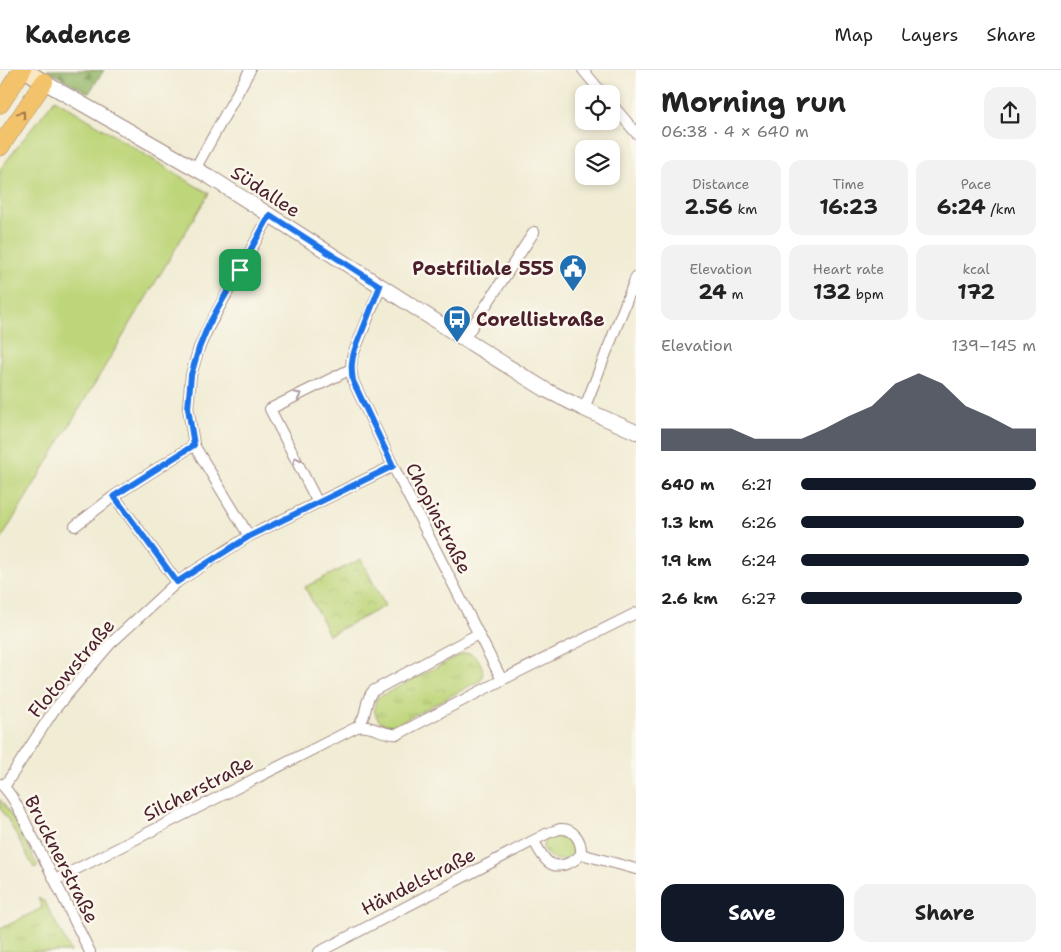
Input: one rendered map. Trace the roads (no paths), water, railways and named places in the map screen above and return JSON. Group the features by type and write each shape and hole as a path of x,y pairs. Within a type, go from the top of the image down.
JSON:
{"highway":[{"path":"0,104 21,74"},
{"path":"0,147 44,82"}],"main road":[{"path":"21,74 44,82"}],"street":[{"path":"195,169 250,70"},
{"path":"583,70 596,85"},
{"name":"Südallee","path":"44,82 195,169 270,215 464,340 546,390 636,432"},
{"path":"620,114 636,133"},
{"path":"250,536 194,445 188,408 191,375 208,326 270,215"},
{"path":"464,340 534,232"},
{"path":"584,409 636,277"},
{"path":"318,503 270,410 351,369 352,357 380,286"},
{"name":"Chopinstraße","path":"351,369 353,381 393,466 502,680"},
{"path":"75,526 114,496 194,445"},
{"name":"Flotowstraße","path":"2,785 54,710 78,681 110,644 177,582 250,536 393,466"},
{"path":"114,496 177,582"},
{"path":"357,727 366,726 391,735 398,734 636,613"},
{"path":"357,727 363,720 367,701 373,691 478,634"},
{"name":"Silcherstraße","path":"55,880 357,727"},
{"name":"Brucknerstraße","path":"2,785 18,808 90,952"},
{"name":"Händelstraße","path":"319,952 548,833 559,829 568,830 576,837 582,854"},
{"path":"534,841 545,860 553,866 560,866 571,862 582,854 636,869"}],"place":[{"name":"Postfiliale 555","path":"573,292"},
{"name":"Corellistraße","path":"457,343"}]}
